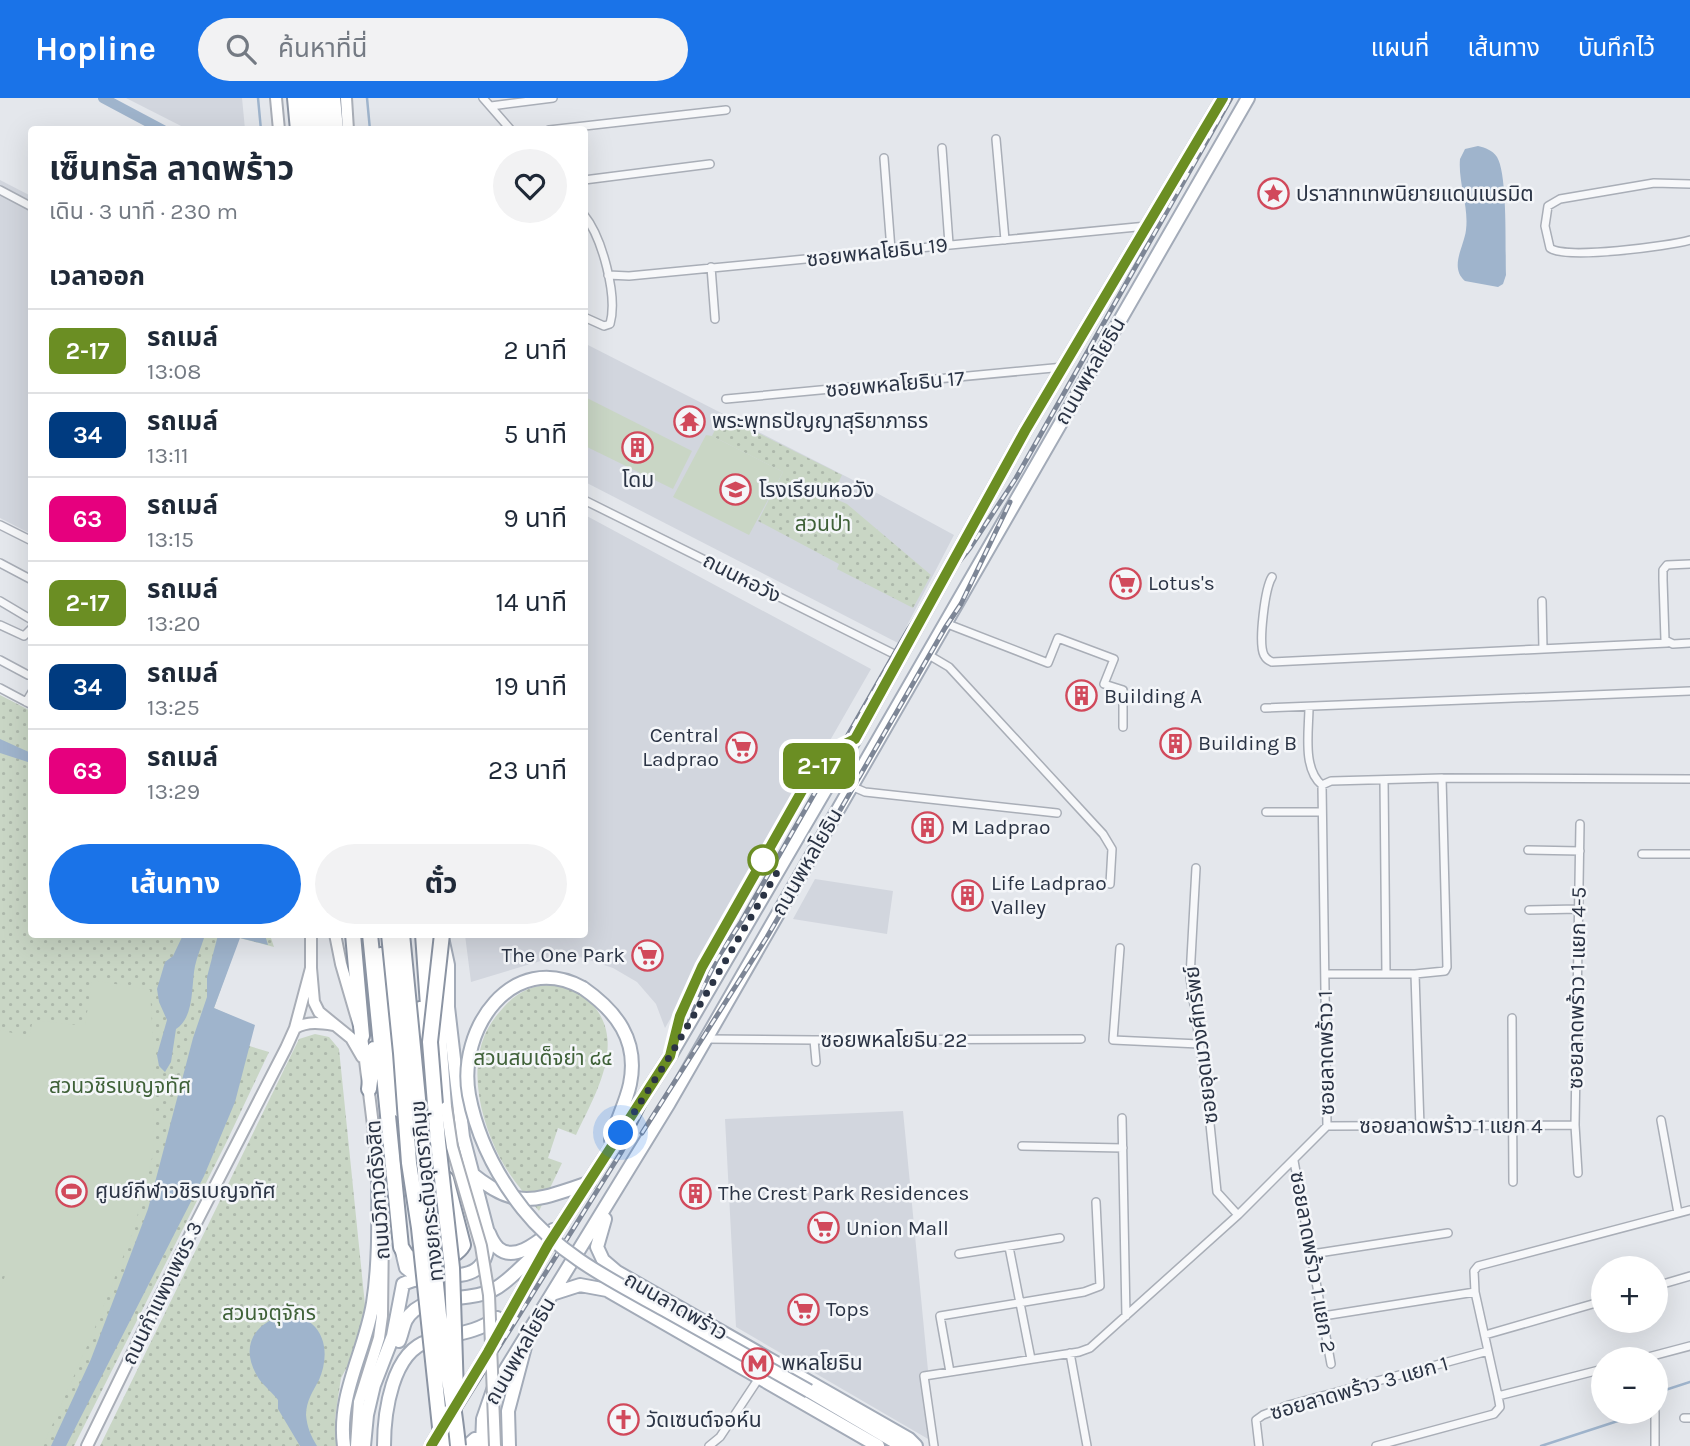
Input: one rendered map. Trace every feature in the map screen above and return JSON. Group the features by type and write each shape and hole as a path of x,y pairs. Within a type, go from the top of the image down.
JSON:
{"highway":[{"path":"289,98 292,126"},
{"path":"295,98 298,126"},
{"path":"307,98 310,126"},
{"path":"319,98 322,126"},
{"path":"332,98 336,126"},
{"path":"353,938 362,1036"},
{"path":"375,938 377,1025 401,1247 408,1257 417,1261 430,1261 450,1258 459,1252 463,1245 443,1166 423,938"},
{"path":"376,938 409,1163"},
{"name":"ถนนวิภาวดีรังสิต","path":"376,938 392,1058 432,1446"},
{"name":"ทางยกระดับอุตราภิมุข","path":"389,938 409,1163 419,1228 442,1446"},
{"name":"ทางยกระดับอุตราภิมุข","path":"402,938 439,1315 458,1446"},
{"path":"413,938 443,1256 466,1446"},
{"path":"441,938 430,1042 452,1268 457,1377 455,1412"},
{"path":"369,1089 377,1025"}],"main road":[{"path":"276,98 279,126"},
{"path":"346,98 348,126"},
{"name":"ถนนพหลโยธิน","path":"432,1446 548,1245 677,1045 855,739 1049,393 1223,98"},
{"name":"ถนนพหลโยธิน","path":"482,1442 483,1419 490,1397 707,1039 1069,404 1248,98"},
{"path":"1092,323 1110,333"},
{"path":"1049,393 1069,404"},
{"name":"ถนนกำแพงเพชร 3","path":"311,938 314,1002 319,1012 351,1038 365,1062"},
{"name":"ถนนวิภาวดีรังสิต","path":"336,938 362,1036 379,1167 384,1246 379,1338 348,1445"},
{"path":"364,1446 369,1405 393,1336 402,1284 419,1278 473,1273 482,1266 487,1256 488,1233 471,1173 459,1108 447,1007 431,938"},
{"path":"442,938 448,965 447,1007"},
{"path":"433,948 446,1107 452,1147 481,1246 489,1295 500,1445"},
{"name":"ถนนกำแพงเพชร 3","path":"87,1446 195,1224 295,1028 311,968"},
{"path":"607,1155 631,1083 631,1055 621,1023 597,998 572,982 554,978 520,984 500,996 481,1021 469,1054 467,1080 477,1126 494,1166 523,1209 535,1223 591,1269 902,1446"},
{"path":"295,1028 314,1023 334,1025"},
{"path":"348,1445 343,1411 369,1325 373,1301 379,1167"},
{"path":"471,1173 501,1195 525,1200 589,1183"},
{"name":"ถนนลาดพร้าว","path":"612,1199 597,1247 607,1265 909,1439 916,1446"},
{"path":"488,1233 498,1247 505,1251 521,1251 538,1242 563,1221"},
{"path":"371,1446 376,1397 407,1319 422,1305 477,1297 489,1292 548,1245"},
{"path":"401,1247 406,1268 419,1278"},
{"path":"619,1297 618,1285 622,1281 631,1280"},
{"name":"ถนนลาดพร้าว","path":"552,1294 580,1285 596,1286 759,1378 856,1440 878,1446"},
{"path":"398,1307 400,1316 407,1319"},
{"path":"384,1446 390,1396 402,1363 414,1349 429,1341 473,1331 512,1308"},
{"path":"500,1445 530,1330"},
{"path":"466,1446 482,1442 500,1445"}],"street":[{"path":"483,98 508,126"},
{"path":"491,106 553,98"},
{"path":"584,126 726,110"},
{"path":"996,139 1005,240"},
{"path":"942,148 949,244"},
{"path":"884,158 891,250"},
{"path":"588,179 710,164"},
{"path":"1690,184 1654,183 1560,199 1552,202 1546,209 1545,226 1550,248 1562,254 1621,250 1690,240"},
{"path":"0,190 28,205"},
{"path":"588,220 595,230 608,275 612,308 610,324 604,326 588,319"},
{"name":"ซอยพหลโยธิน 19","path":"608,275 629,276 1147,226"},
{"path":"711,267 715,319"},
{"name":"ซอยพหลโยธิน 17","path":"726,400 1064,367"},
{"name":"ถนนหอวัง","path":"588,502 900,657"},
{"path":"0,525 28,539"},
{"path":"0,564 28,578"},
{"path":"1667,643 1663,570 1667,565 1690,564"},
{"path":"1272,577 1266,586 1262,650 1272,662 1690,643"},
{"path":"0,601 28,618"},
{"path":"1542,601 1544,649"},
{"path":"945,623 1048,663 1058,638 1114,659 1104,684 1123,690 1123,727"},
{"path":"0,625 24,636 28,632"},
{"path":"927,654 949,667 1103,834 1112,849 1110,884"},
{"path":"0,660 28,675"},
{"path":"0,688 28,703"},
{"path":"1265,708 1690,691"},
{"path":"1309,707 1311,766 1315,780 1322,785 1331,782 1493,775 1690,779"},
{"path":"1325,974 1441,973 1447,967 1442,778"},
{"path":"1384,780 1386,974"},
{"name":"ซอยลาดพร้าว 1","path":"933,1446 924,1376 1090,1348 1238,1215 1328,1126 1322,785"},
{"path":"851,786 865,792 1057,813"},
{"path":"1266,812 1321,812"},
{"name":"ซอยลาดพร้าว 1 แยก 4-5","path":"1578,1174 1575,1125 1580,824"},
{"path":"1528,850 1580,851"},
{"path":"1642,854 1690,854"},
{"name":"ซอยอุดมวงศ์ทรัพย์","path":"1196,868 1190,977 1207,1095 1217,1192 1238,1215"},
{"path":"1529,911 1579,909"},
{"path":"1120,948 1113,1040 1199,1044"},
{"path":"1415,974 1420,1127"},
{"path":"1512,1018 1513,1182"},
{"name":"ซอยพหลโยธิน 22","path":"707,1039 1081,1039"},
{"path":"814,1041 816,1062"},
{"path":"1122,1118 1126,1316"},
{"path":"1661,1120 1678,1213"},
{"name":"ซอยลาดพร้าว 1 แยก 4","path":"1328,1126 1575,1125"},
{"path":"1022,1146 1123,1148"},
{"name":"ซอยลาดพร้าว 1 แยก 2","path":"1294,1161 1331,1364"},
{"path":"950,1372 940,1316 1084,1292 1100,1286 1102,1278 1096,1202"},
{"path":"1377,1446 1494,1414 1500,1407 1475,1292 1474,1271 1485,1263 1690,1210"},
{"path":"1312,1254 1448,1233"},
{"path":"959,1254 1060,1238"},
{"path":"1009,1247 1031,1359"},
{"path":"1668,1282 1690,1276"},
{"path":"1323,1316 1475,1292"},
{"path":"1485,1335 1591,1304"},
{"path":"1668,1352 1690,1346"},
{"name":"ซอยลาดพร้าว 3 แยก 1","path":"1259,1446 1255,1427 1256,1420 1263,1415 1289,1405 1488,1351"},
{"path":"1070,1353 1087,1446"},
{"path":"1498,1396 1591,1372"},
{"path":"709,1446 720,1437 759,1378"},
{"path":"1655,1424 1655,1446"}],"shaded area":[{"path":"126,98 242,98 245,126 181,126"},
{"path":"0,180 28,194 28,532 0,518"},
{"name":"โรงเรียนหอวัง","path":"588,345 851,479 954,535 898,643 588,484"},
{"path":"588,517 871,669 665,1028 656,1004 637,982 613,968 580,957 544,960 471,982 465,938 588,938"},
{"path":"815,879 893,891 887,934 793,919"},
{"name":"Union Mall","path":"903,1111 935,1443 736,1327 725,1119"}],"green space":[{"name":"โดม","path":"588,399 692,451 673,489 588,447"},
{"name":"สวนป่า","path":"722,415 842,475 831,497 847,504 931,575 913,608 837,569 839,564 758,521 783,472 712,436"},
{"path":"706,435 783,472 749,535 673,497"},
{"name":"สวนวชิรเบญจทัศ","path":"0,695 28,709 28,938 239,938 214,1008 243,1021 236,1042 269,1052 74,1446 0,1446"},
{"name":"สวนวชิรเบญจทัศ","path":"239,938 271,938 274,947"},
{"name":"ศูนย์กีฬาวชิรเบญจทัศ","path":"92,980 150,990 154,1059 153,1154 134,1229 92,1335 43,1446 0,1446 0,1289 5,1276 0,1273 0,1030 29,1037 33,1020 85,1026"},
{"name":"สวนสมเด็จย่า ๘๔","path":"552,984 573,989 590,1002 601,1017 607,1034 607,1051 599,1086 576,1135 558,1128 548,1158 562,1163 539,1211 508,1172 492,1141 481,1104 478,1066 480,1048 487,1031 503,1008 527,990"},
{"name":"สวนจตุจักร","path":"315,1034 329,1037 339,1049 366,1315 359,1345 341,1378 335,1418 341,1446 100,1446 299,1039"}],"water":[{"path":"1478,146 1497,157 1503,180 1506,275 1503,284 1498,287 1465,281 1458,270 1467,221 1460,159 1465,149"},
{"path":"0,739 28,752 28,762 0,753"},
{"path":"182,938 204,938 195,966 189,1009 182,1024 176,1029 171,1062 165,1072 159,1066 157,1055 167,1020 157,989 165,962 173,956"},
{"path":"217,938 240,938 214,1008 255,1025 235,1102 204,1176 66,1446 51,1446 91,1359 148,1209 193,1038 207,997 207,977"},
{"path":"240,938 266,938 268,945"},
{"path":"292,1314 312,1324 323,1343 325,1358 322,1373 306,1410 308,1427 317,1446 300,1446 278,1409 278,1400 259,1379 250,1355 250,1345 260,1328 269,1321"}],"waterway":[{"path":"103,98 156,126"},
{"path":"258,98 261,126"},
{"path":"367,98 370,126"},
{"path":"1668,1389 1690,1382"},
{"path":"1541,1446 1609,1424"}],"railway":[{"path":"437,1446 622,1151 717,959 741,922 908,630 970,548 1016,478 1231,98"},
{"path":"642,1133 767,937 961,604 1010,502"}],"bus line":[{"name":"2-17","path":"431,1446 548,1245 670,1056 680,1016 702,967 807,782 837,748 855,739 1025,431 1092,323 1223,98"}],"place":[{"name":"ปราสาทเทพนิยายแดนเนรมิต","path":"1273,194"},
{"name":"พระพุทธปัญญาสุริยาภาธร","path":"689,421"},
{"name":"โดม","path":"638,448"},
{"name":"โรงเรียนหอวัง","path":"736,490"},
{"name":"Lotus's","path":"1125,583"},
{"name":"Building A","path":"1081,696"},
{"name":"Building B","path":"1175,743"},
{"name":"Central Ladprao","path":"742,747"},
{"name":"M Ladprao","path":"928,827"},
{"name":"Life Ladprao Valley","path":"968,895"},
{"name":"The One Park","path":"648,955"},
{"name":"ศูนย์กีฬาวชิรเบญจทัศ","path":"72,1191"},
{"name":"The Crest Park Residences","path":"695,1193"},
{"name":"Union Mall","path":"823,1228"},
{"name":"Tops","path":"803,1309"},
{"name":"พหลโยธิน","path":"758,1363"},
{"name":"วัดเซนต์จอห์น","path":"623,1420"}],"route":[{"path":"621,1133 670,1056 779,869 763,860"}]}
